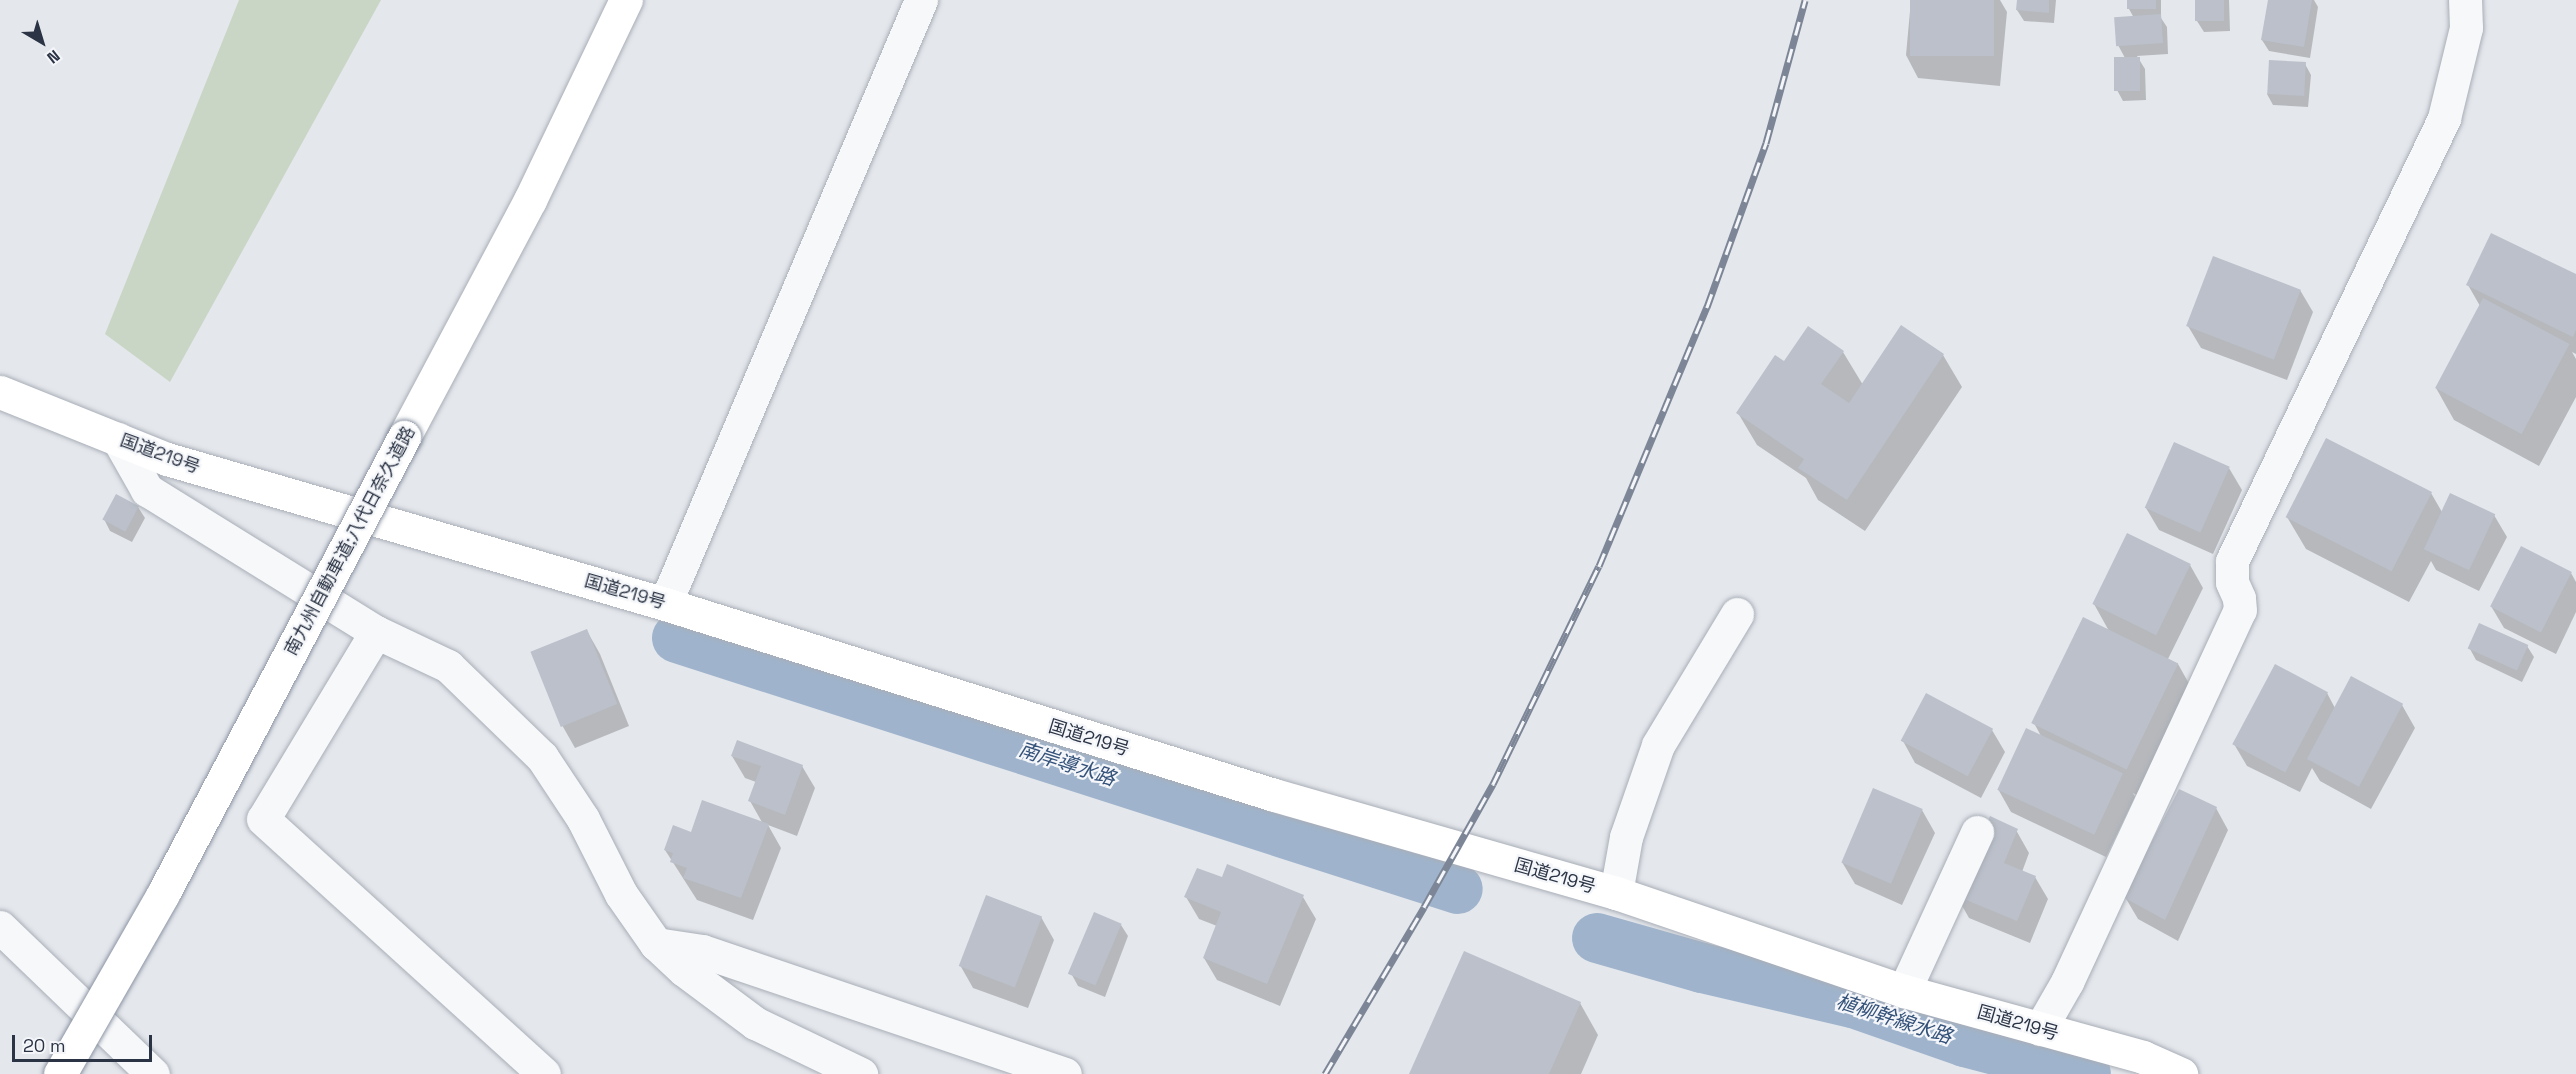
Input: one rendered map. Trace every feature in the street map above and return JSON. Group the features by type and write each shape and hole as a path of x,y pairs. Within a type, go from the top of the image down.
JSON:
{"highway":[{"name":"南九州自動車道;八代日奈久道路","path":"60,1074 163,894 530,200 626,0"},
{"name":"国道219号","path":"0,392 167,459 665,604 1262,792 1616,893 1904,991 2143,1057 2181,1074"}],"street":[{"path":"665,604 921,0"},
{"path":"2040,1029 2067,982 2240,610 2240,598 2232,582 2232,561 2444,118 2466,28 2465,0"},
{"path":"118,439 147,490 376,632 448,666 542,757 583,819 621,894 656,944 684,970 755,1023 861,1074"},
{"path":"1616,893 1626,837 1658,745 1737,614"},
{"path":"376,632 264,819 544,1074"},
{"path":"1904,991 1977,832"},
{"path":"0,927 153,1074"},
{"path":"656,944 702,951 1065,1074"}],"green space":[{"path":"239,0 381,0 170,382 105,334"}],"building":[{"path":"1910,0 1994,0 1994,56 1910,56"},
{"path":"2017,0 2049,0 2049,13 2016,10"},
{"path":"2127,0 2156,0 2156,9 2127,9"},
{"path":"2195,0 2224,0 2224,21 2195,21"},
{"path":"2268,0 2312,0 2304,47 2261,40"},
{"path":"2161,14 2163,43 2116,46 2114,17"},
{"path":"2114,57 2140,57 2140,91 2114,91"},
{"path":"2269,60 2306,62 2304,96 2267,94"},
{"path":"2491,233 2576,274 2576,330 2573,337 2466,285"},
{"path":"2213,256 2301,290 2274,360 2186,326"},
{"path":"2483,298 2570,344 2522,434 2435,388"},
{"path":"1901,325 1944,354 1847,500 1798,468 1804,459 1736,413 1775,355 1784,361 1808,326 1844,351 1821,384 1849,403"},
{"path":"2326,438 2432,492 2392,571 2286,517"},
{"path":"2174,442 2230,467 2200,533 2145,508"},
{"path":"2450,493 2495,514 2469,570 2424,549"},
{"path":"116,494 139,506 125,532 102,520"},
{"path":"2127,533 2191,564 2156,635 2092,604"},
{"path":"2521,546 2572,572 2541,632 2490,607"},
{"path":"2083,617 2178,663 2127,770 2031,723"},
{"path":"2479,623 2528,645 2517,671 2468,649"},
{"path":"587,629 617,704 561,727 530,652"},
{"path":"2275,664 2328,692 2285,773 2232,744"},
{"path":"2351,676 2403,704 2359,787 2307,759"},
{"path":"1926,693 1993,729 1968,776 1901,741"},
{"path":"2026,728 2123,773 2094,835 1997,790"},
{"path":"737,740 803,765 785,815 748,801 761,766 731,756"},
{"path":"1873,788 1923,809 1891,884 1841,863"},
{"path":"2179,789 2217,807 2165,920 2123,897"},
{"path":"702,800 769,824 741,898 683,878 687,868 670,862 673,853 664,850 673,825 691,832"},
{"path":"1990,816 2018,829 2004,863 2036,876 2017,921 1954,895"},
{"path":"1227,864 1304,895 1267,984 1203,958 1221,912 1184,897 1197,868 1222,877"},
{"path":"986,895 1042,917 1015,987 959,966"},
{"path":"1094,912 1122,924 1095,985 1068,974"},
{"path":"1464,951 1581,1002 1549,1074 1409,1074"}],"waterway":[{"name":"南岸導水路","path":"677,638 1458,889"},
{"name":"植柳幹線水路","path":"1597,938 1702,968 1853,1003 1965,1042 2086,1074"}],"railway":[{"path":"1325,1074 1424,907 1493,784 1599,566 1707,307 1766,143 1805,0"}]}
